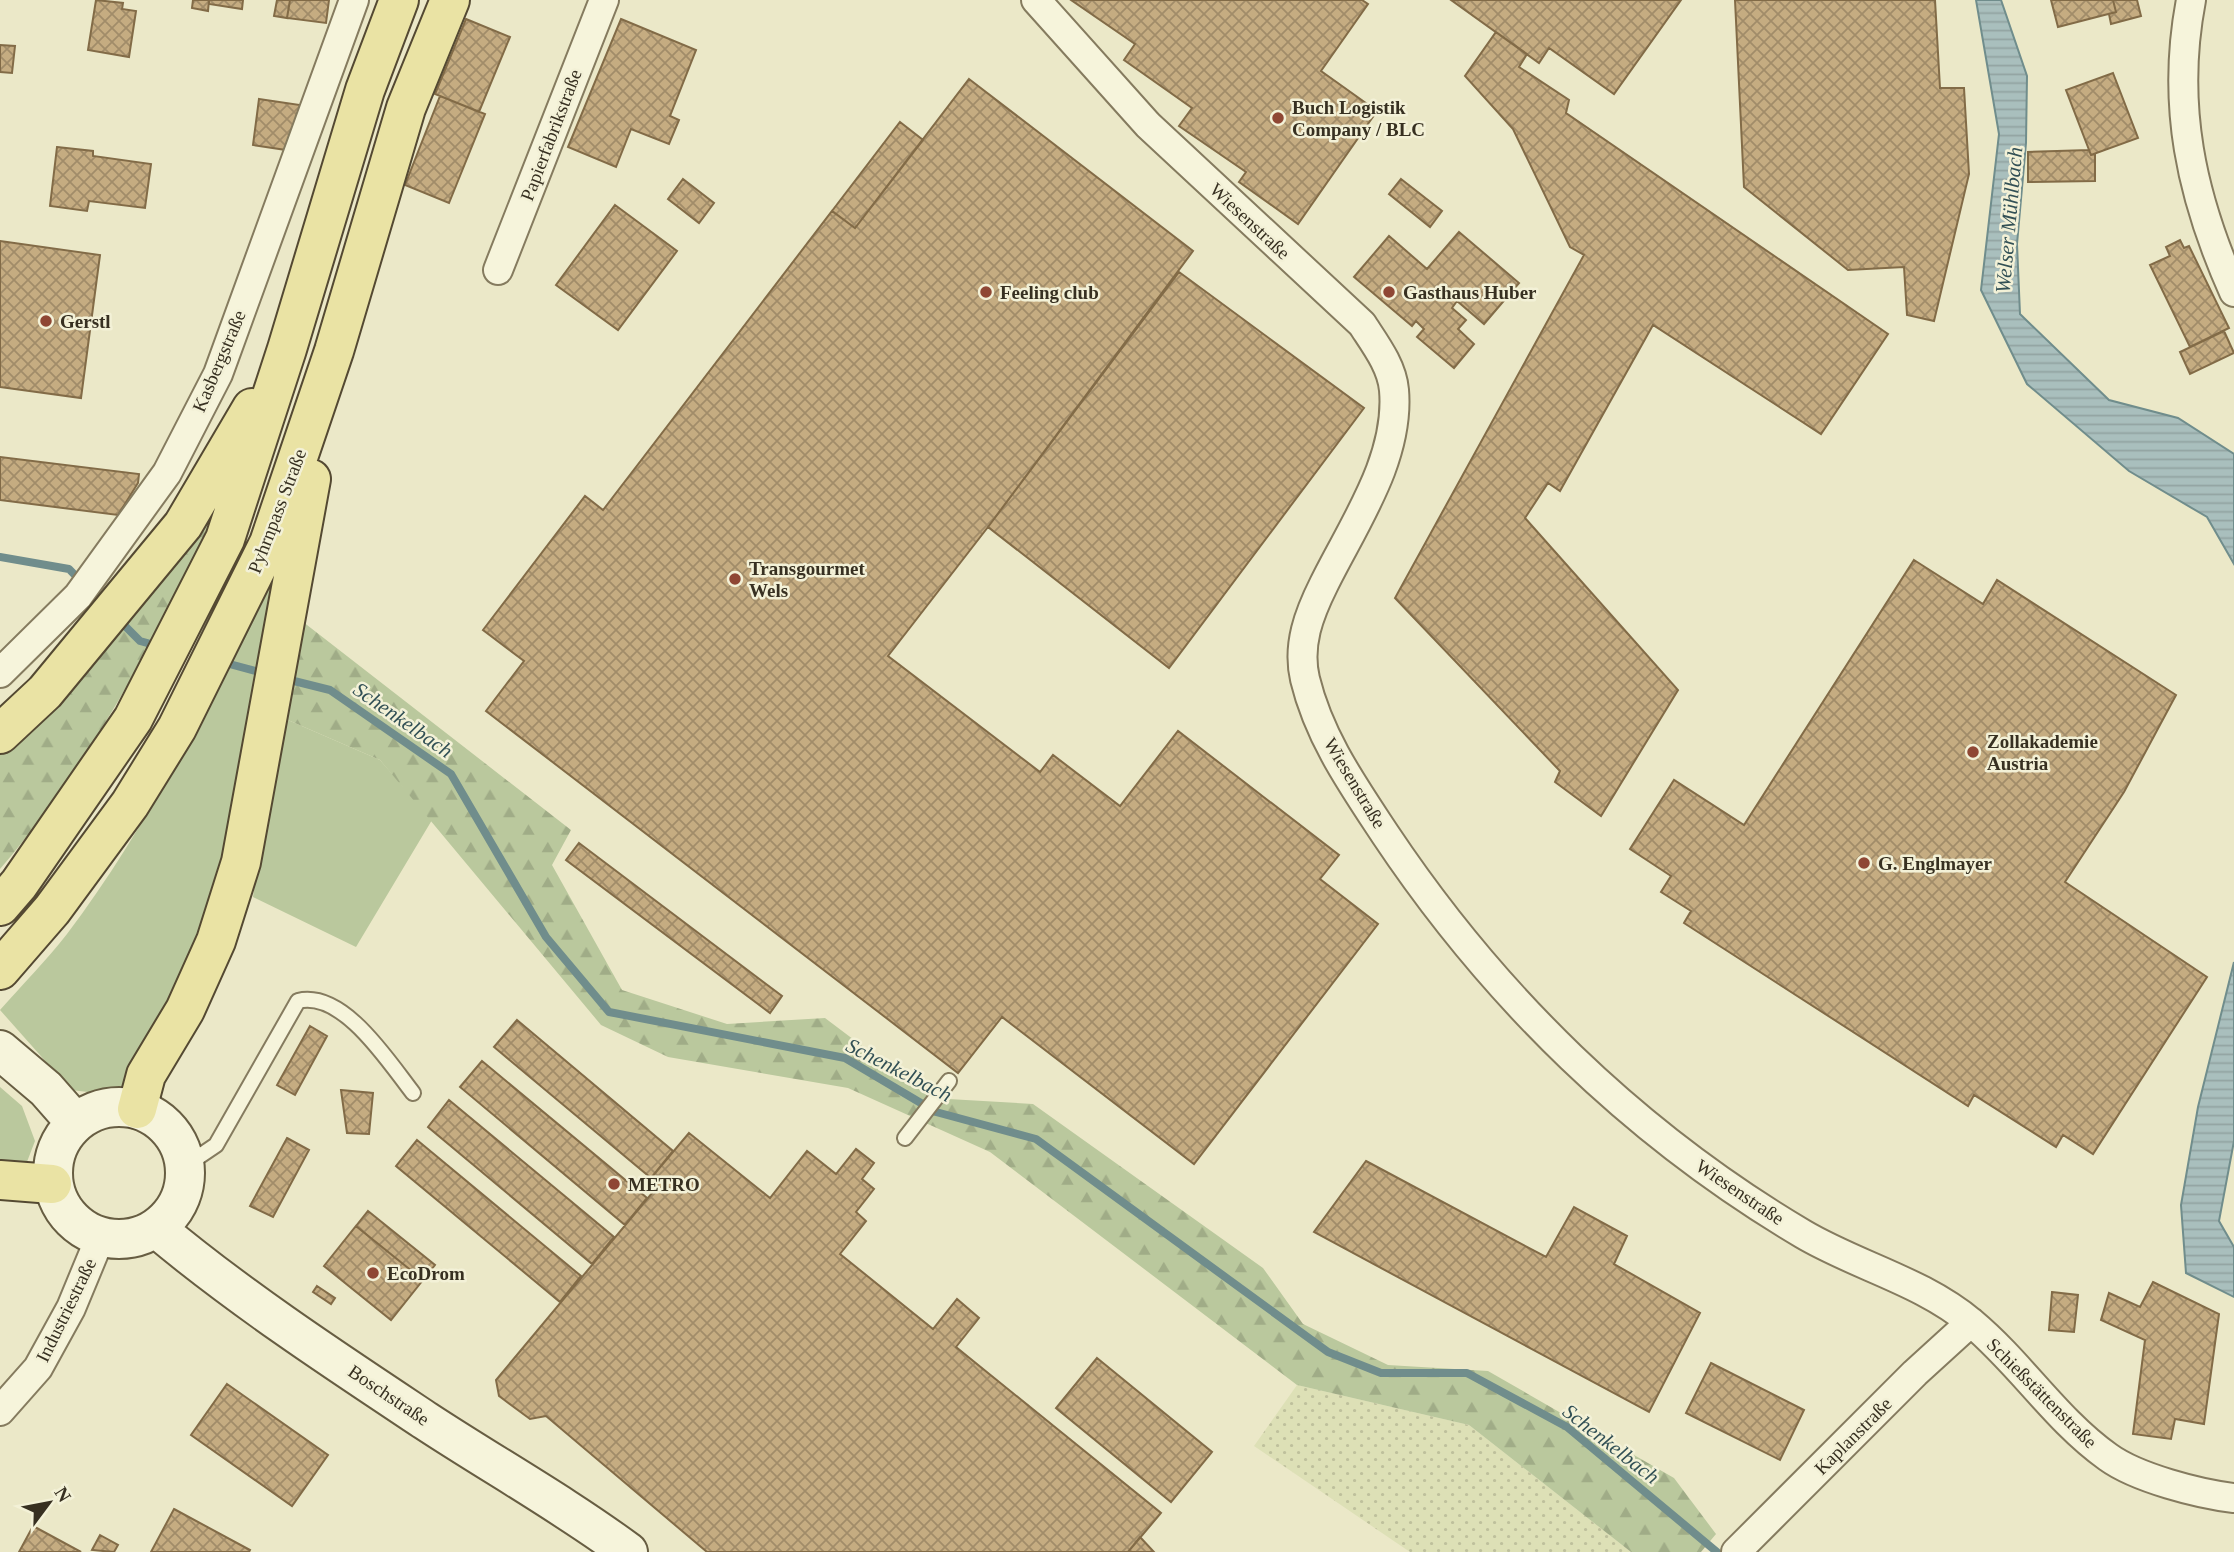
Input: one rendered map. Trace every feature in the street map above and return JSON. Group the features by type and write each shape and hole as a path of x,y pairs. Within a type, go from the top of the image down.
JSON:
{"main road":[{"name":"Pyhrnpass Straße","path":"0,906 88,787 133,719 225,539 287,349 365,90 399,0"},
{"name":"Pyhrnpass Straße","path":"0,970 52,910 130,804 177,728 268,543 334,351 406,108 450,0"},
{"path":"0,734 45,692 183,525 287,349"},
{"path":"137,1110 146,1075 185,1010 216,941 241,862 334,351"},
{"path":"0,1050 46,1089 75,1122"},
{"path":"105,1109 137,1110 160,1122 177,1142 185,1167 183,1190 173,1212 156,1228 130,1239 100,1238 79,1227 62,1210 52,1184 60,1141 75,1122 105,1109"},
{"path":"0,1180 52,1184"},
{"name":"Boschstraße","path":"156,1228 254,1304 628,1552"}],"street":[{"name":"Kasbergstraße","path":"0,673 78,596 167,473 218,374 354,0"},
{"name":"Papierfabrikstraße","path":"498,270 604,0"},
{"name":"Wiesenstraße","path":"1036,0 1148,125 1362,324 1383,355 1394,389 1389,450 1315,604 1303,636 1304,674 1316,717 1338,763 1426,896 1496,981 1557,1047 1653,1130 1705,1170 1805,1236 1920,1288 1971,1322"},
{"path":"2191,0 2184,35 2182,102 2189,163 2215,250 2234,292"},
{"name":"Industriestraße","path":"0,1411 38,1368 71,1308 100,1238"},
{"name":"Schießstättenstraße","path":"1971,1322 2074,1428 2111,1460 2194,1493 2234,1498"},
{"name":"Kaplanstraße","path":"1740,1549 1915,1373 1971,1322"}],"lane":[{"path":"185,1167 216,1145 298,1001 310,998 326,1001 347,1017 366,1035 413,1093"},
{"path":"905,1138 949,1082"}],"green space":[{"path":"215,503 222,505 174,601 95,740 34,827 0,869 0,750"},
{"path":"273,573 231,826 211,922 130,1097 71,1090 0,1010 67,934 126,848 178,758"},
{"path":"298,618 571,830 552,865 622,990 727,1024 825,1018 931,1098 1033,1104 1263,1268 1303,1324 1388,1365 1488,1371 1674,1478 1716,1534 1701,1552 1631,1552 1469,1425 1297,1385 990,1152 848,1088 668,1057 601,1025 380,760 281,717"},
{"path":"281,717 380,760 432,820 356,947 253,897"},
{"path":"0,1087 22,1106 35,1141 25,1167 0,1168"},
{"path":"1297,1385 1469,1425 1631,1552 1410,1552 1254,1446"}],"water":[{"name":"Welser Mühlbach","path":"1976,0 2001,0 2027,76 2026,143 2017,244 2020,314 2109,400 2178,418 2234,454 2234,564 2207,517 2129,471 2027,384 1981,290 1999,134"},
{"path":"2234,962 2234,1141 2219,1221 2234,1247 2234,1297 2186,1273 2181,1205 2198,1107"}],"building":[{"path":"96,0 123,3 122,9 136,11 129,57 88,50"},
{"path":"193,0 209,0 208,11 192,8"},
{"path":"209,0 243,0 242,9 209,4"},
{"path":"277,0 290,0 287,18 274,16"},
{"path":"290,0 329,0 326,23 287,18"},
{"name":"Buch Logistik Company / BLC","path":"1071,0 1362,0 1368,4 1321,71 1377,111 1298,224 1239,182 1246,172 1179,126 1192,108 1124,60 1135,44"},
{"path":"1451,0 1681,0 1614,94 1549,48 1539,63"},
{"path":"1735,0 1935,0 1940,88 1964,88 1969,174 1934,321 1907,315 1904,267 1848,270 1744,187"},
{"path":"2051,0 2113,0 2116,12 2058,27"},
{"path":"2113,0 2137,0 2141,16 2111,24 2109,14 2116,12"},
{"path":"466,19 510,37 479,112 435,94"},
{"path":"621,19 696,50 670,116 679,120 669,144 631,129 616,167 568,147"},
{"path":"1496,32 1527,54 1519,67 1569,100 1566,113 1888,334 1821,434 1653,325 1560,491 1548,483 1525,518 1678,690 1601,816 1555,782 1560,771 1395,598 1584,255 1570,247 1513,129 1465,76"},
{"path":"0,45 15,46 12,73 0,72"},
{"path":"2113,73 2138,138 2091,155 2066,90"},
{"name":"Transgourmet Wels","path":"969,79 1193,251 988,527 888,656 1040,772 1053,755 1120,806 1178,731 1339,855 1320,879 1378,924 1194,1164 1002,1017 958,1073 486,711 524,661 483,630 585,496 603,510 832,211 855,228"},
{"path":"440,96 485,114 449,203 405,185"},
{"path":"259,99 300,105 293,151 253,145"},
{"path":"900,122 923,140 855,228 832,211"},
{"path":"57,147 93,151 93,156 151,164 145,208 89,201 87,211 50,206"},
{"path":"2089,150 2091,155 2095,154 2095,181 2028,182 2028,152"},
{"path":"683,179 714,203 699,223 668,199"},
{"path":"1401,179 1442,211 1430,227 1389,194"},
{"path":"615,205 677,251 618,330 556,285"},
{"path":"1459,232 1519,283 1484,324 1457,301 1452,308 1466,320 1458,329 1474,344 1454,368 1417,337 1424,329 1416,321 1412,326 1354,277 1389,236 1427,269"},
{"path":"2180,240 2184,248 2189,246 2229,328 2190,347 2150,265 2170,256 2166,247"},
{"name":"Gerstl","path":"0,241 100,255 81,398 0,387"},
{"path":"1179,272 1364,408 1169,668 988,527"},
{"path":"2224,331 2234,353 2190,374 2180,352"},
{"path":"0,457 139,474 138,483 118,515 0,500"},
{"name":"G. Englmayer","path":"1914,560 1983,604 1997,580 2176,695 2124,792 2065,882 2207,977 2093,1154 2063,1135 2056,1147 1974,1095 1968,1106 1684,923 1691,911 1661,892 1671,876 1630,849 1674,780 1744,825"},
{"path":"579,843 782,996 770,1013 566,860"},
{"path":"517,1020 673,1151 651,1178 494,1047"},
{"path":"310,1026 327,1036 295,1095 277,1085"},
{"path":"482,1061 647,1198 625,1225 460,1087"},
{"path":"341,1090 373,1093 369,1134 347,1133"},
{"path":"449,1100 614,1237 592,1264 428,1127"},
{"path":"689,1133 770,1198 807,1151 836,1174 856,1149 874,1163 862,1179 874,1189 856,1212 866,1221 840,1254 933,1329 957,1299 979,1318 956,1347 1161,1513 1128,1552 707,1552 546,1416 530,1419 499,1396 496,1380 658,1186 651,1178"},
{"path":"287,1138 309,1150 273,1217 250,1206"},
{"path":"417,1140 581,1276 560,1302 396,1166"},
{"path":"1366,1161 1546,1257 1574,1207 1627,1236 1614,1264 1700,1313 1649,1412 1314,1232"},
{"name":"EcoDrom","path":"368,1211 435,1265 423,1280 356,1226"},
{"name":"EcoDrom","path":"356,1226 423,1280 391,1320 324,1266"},
{"path":"2153,1282 2219,1314 2204,1424 2175,1419 2171,1439 2133,1434 2145,1340 2101,1320 2109,1293 2140,1307"},
{"path":"317,1286 335,1298 331,1304 313,1292"},
{"path":"2052,1292 2078,1295 2074,1332 2049,1330"},
{"path":"1097,1358 1212,1452 1171,1502 1056,1408"},
{"path":"1711,1363 1804,1410 1780,1460 1686,1413"},
{"path":"227,1384 328,1455 292,1506 191,1435"},
{"path":"174,1509 250,1550 249,1552 151,1552"},
{"path":"33,1526 81,1552 19,1552"},
{"path":"100,1535 118,1545 114,1552 92,1550"},
{"path":"1140,1537 1154,1552 1128,1552"}],"waterway":[{"name":"Schenkelbach","path":"0,557 69,569 104,605"},
{"name":"Schenkelbach","path":"118,619 140,641 158,646"},
{"name":"Schenkelbach","path":"222,662 267,674"},
{"name":"Schenkelbach","path":"286,679 330,690 451,774 546,937 609,1012 845,1058 936,1112 1036,1139 1328,1352 1381,1373 1467,1373 1567,1427 1717,1552"}],"place":[{"name":"Buch Logistik Company / BLC","path":"1278,118"},
{"name":"Feeling club","path":"986,292"},
{"name":"Gasthaus Huber","path":"1389,292"},
{"name":"Gerstl","path":"46,321"},
{"name":"Transgourmet Wels","path":"735,579"},
{"name":"Zollakademie Austria","path":"1973,752"},
{"name":"G. Englmayer","path":"1864,863"},
{"name":"METRO","path":"614,1184"},
{"name":"EcoDrom","path":"373,1273"}]}
